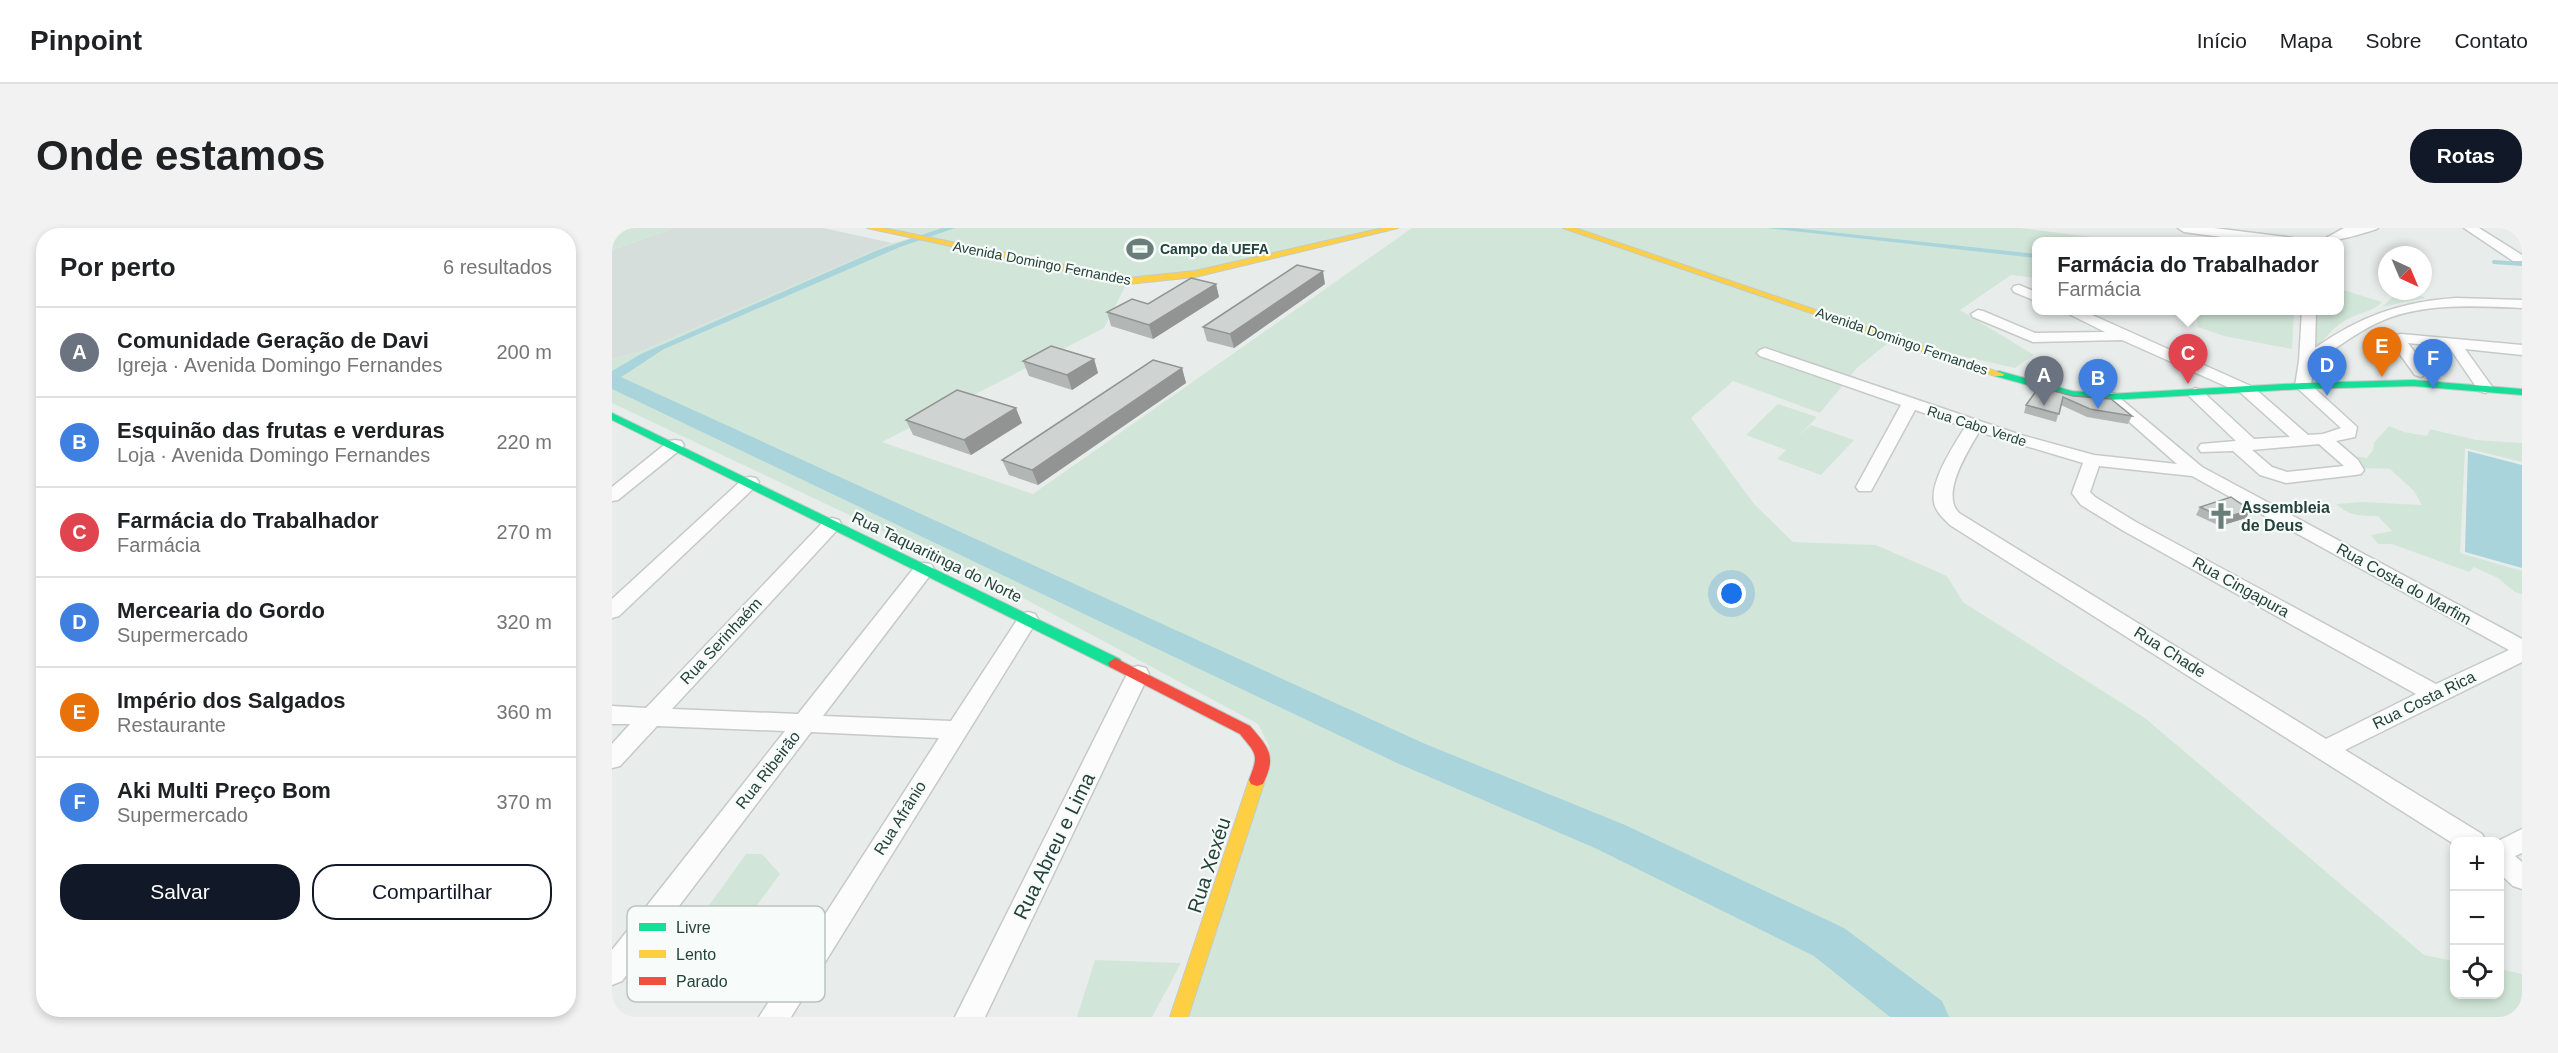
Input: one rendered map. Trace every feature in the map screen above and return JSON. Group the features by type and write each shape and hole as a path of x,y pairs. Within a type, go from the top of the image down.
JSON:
{"main road":[{"name":"Avenida Domingo Fernandes","path":"871,228 1119,280 1136,281 1195,274 1394,228"},
{"name":"Avenida Domingo Fernandes","path":"1567,228 2017,380 2071,394 2109,397 2302,386 2413,383 2522,392"},
{"name":"Rua Taquaritinga do Norte","path":"612,417 675,445 831,524 1028,619 1245,730"},
{"name":"Rua Xexéu","path":"1179,1017 1264,760 1262,749 1245,730"}],"street":[{"path":"2184,228 2274,237"},
{"path":"2328,236 2372,228"},
{"path":"2470,228 2518,258"},
{"path":"2019,289 2032,295"},
{"path":"2307,361 2353,329 2404,308 2432,302 2455,301 2522,304"},
{"path":"1978,314 2033,338 2124,335"},
{"path":"2079,315 2247,390 2305,441"},
{"path":"2207,448 2324,440 2349,433 2349,427 2302,386 2307,361 2309,315"},
{"path":"2421,372 2399,339 2405,337 2522,350"},
{"path":"2453,342 2485,388"},
{"name":"Rua Cabo Verde","path":"1765,353 1974,426 2093,460 2196,471"},
{"path":"2195,393 2266,471 2286,478 2355,470 2352,464 2324,440"},
{"name":"Rua Costa do Marfim","path":"2109,397 2196,471 2522,648"},
{"path":"1865,487 1910,404"},
{"name":"Rua Chade","path":"1974,426 1945,487 1943,503 1947,512 1977,533 2326,748 2465,837"},
{"path":"612,496 675,445"},
{"name":"Rua Cingapura","path":"2093,460 2081,493 2088,501 2129,526 2435,693"},
{"path":"612,611 750,482"},
{"name":"Rua Serinhaém","path":"612,759 831,524"},
{"name":"Rua Ribeirão","path":"663,906 924,569"},
{"name":"Rua Afrânio","path":"825,937 1028,619"},
{"name":"Rua Costa Rica","path":"2326,748 2435,693 2522,653"},
{"name":"Rua Abreu e Lima","path":"970,1017 1138,674"},
{"path":"612,715 956,730"},
{"path":"2504,849 2522,840"},
{"path":"2504,863 2522,878"},
{"name":"Rua Ribeirão","path":"612,972 627,953"},
{"name":"Rua Afrânio","path":"774,1017 784,1002"}],"shaded area":[{"path":"674,228 823,228 892,243 642,351 612,359 612,250"}],"green space":[{"path":"612,228 674,228 612,250"},
{"path":"870,228 1394,228 1195,274 1128,281 1104,328 882,442 1033,494 1412,228 2020,228 2092,237 2032,237 2032,278 2011,275 1960,310 2034,355 2015,368 1893,339 1857,368 1820,413 1733,381 1691,418 1754,504 1793,542 1876,545 1947,576 1963,602 2145,718 2424,955 2450,960 2450,999 2504,999 2504,970 2522,974 2522,1017 1188,1017 1269,746 1258,724 1008,590 612,403 612,387 1016,576 960,543 612,380 612,359 642,351 892,243 912,238"},
{"path":"2344,290 2382,302 2340,324 2312,354 2317,315 2344,315"},
{"path":"2389,300 2415,300 2382,307"},
{"path":"2196,315 2294,315 2292,349 2224,336 2198,327"},
{"path":"1778,404 1817,417 1799,436 1811,425 1854,440 1821,475 1777,459 1786,450 1746,435"},
{"path":"2389,426 2404,432 2427,436 2430,429 2476,440 2522,443 2522,462 2465,448 2460,553 2522,571 2522,594 2515,592 2498,578 2474,567 2469,572 2392,544 2378,544 2371,535 2392,531 2378,516 2355,514 2336,504 2361,502 2422,505 2414,491 2390,469 2361,468 2347,455 2367,458 2373,450 2374,443"},
{"path":"746,854 762,854 780,874 757,906 708,906"},
{"path":"627,960 627,975 616,974"},
{"path":"1095,960 1181,963 1152,1017 1077,1017"}],"water":[{"path":"942,228 955,228 900,247 664,349 615,381 612,380 612,371 641,354 878,250"},
{"path":"1766,228 1793,228 2032,254 2032,258"},
{"path":"2468,451 2522,465 2522,568 2465,552"}],"building":[{"path":"1297,265 1323,271 1230,334 1203,327"},
{"path":"1191,278 1216,284 1149,325 1107,312 1132,299 1148,304"},
{"path":"1051,346 1094,359 1067,375 1023,361"},
{"path":"1153,360 1182,368 1032,470 1002,460"},
{"path":"2039,387 2073,396 2111,399 2132,416 2090,409 2063,397 2059,414 2026,405"},
{"path":"957,390 1016,408 964,440 906,420"},
{"path":"2231,497 2250,510 2224,518 2200,507"}],"waterway":[{"path":"2494,262 2522,264"},
{"path":"612,380 1410,753 1611,837 1829,942 1926,1017"}],"traffic: fast":[{"path":"1999,374 2071,394 2109,397 2303,386 2413,383 2522,392"},
{"path":"612,416 1115,663"}],"traffic: slow":[{"path":"871,228 1128,281 1195,274 1394,228"},
{"path":"1567,228 1999,374"},
{"path":"1179,1017 1257,780"}],"traffic: jam":[{"path":"1115,663 1245,730 1261,749 1264,760 1257,780"}],"place":[{"name":"Campo da UEFA","path":"1140,249"},
{"name":"Império dos Salgados","path":"2382,377"},
{"name":"Farmácia do Trabalhador","path":"2188,384"},
{"name":"Aki Multi Preço Bom","path":"2433,389"},
{"name":"Mercearia do Gordo","path":"2327,396"},
{"name":"Comunidade Geração de Davi","path":"2044,406"},
{"name":"Esquinão das frutas e verduras","path":"2098,409"},
{"name":"Assembleia de Deus","path":"2221,516"}]}
